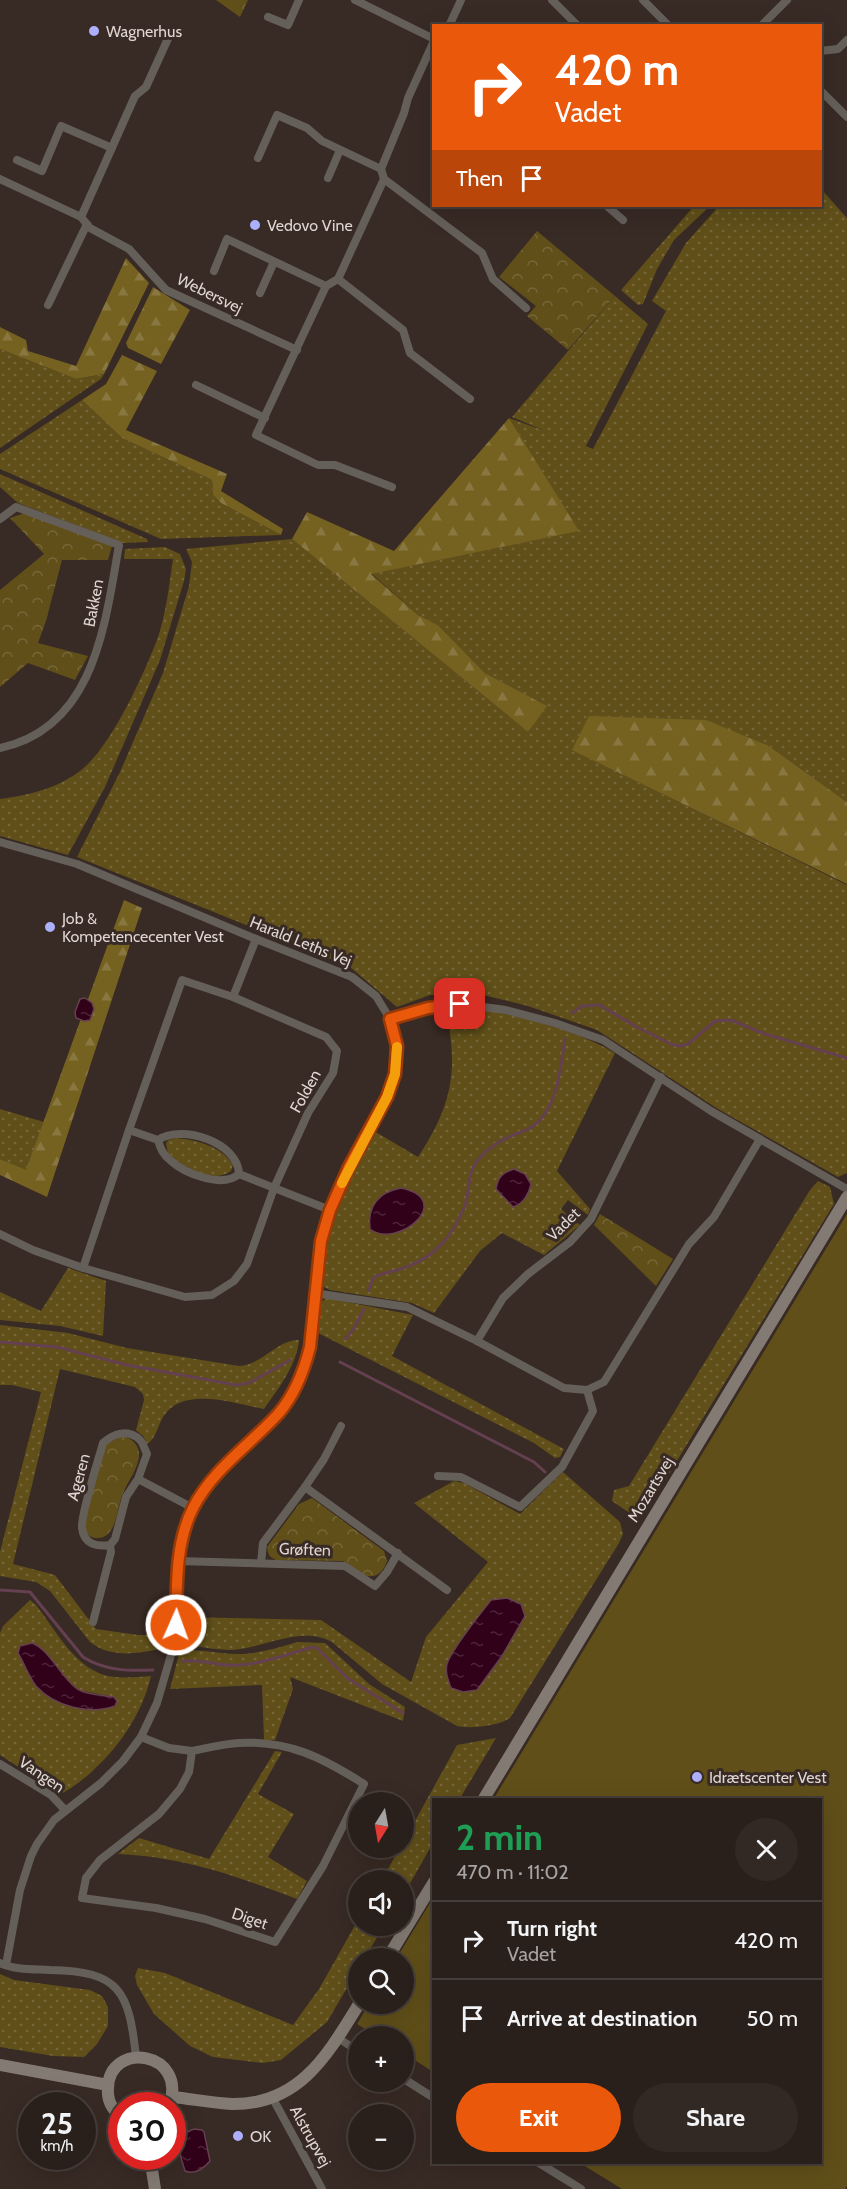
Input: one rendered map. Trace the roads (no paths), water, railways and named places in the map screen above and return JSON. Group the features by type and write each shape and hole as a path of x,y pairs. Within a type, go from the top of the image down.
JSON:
{"street":[{"path":"268,17 288,25 299,0"},
{"path":"356,0 432,39"},
{"path":"450,24 461,0"},
{"path":"552,0 576,24"},
{"path":"763,24 787,0"},
{"path":"649,2 667,24"},
{"path":"48,305 86,223 112,148 135,96 146,87 171,32"},
{"path":"822,51 838,49 847,40"},
{"path":"432,44 408,98 381,169 384,179 482,253 493,279 526,308"},
{"path":"822,92 847,117"},
{"path":"258,158 277,115 307,128 322,141 381,169"},
{"path":"17,160 42,171 61,126 112,148"},
{"path":"328,178 340,150"},
{"name":"Webersvej","path":"0,179 86,223 129,249 166,290 297,350"},
{"path":"384,179 338,279 326,286 256,435 318,465 335,465 392,488"},
{"path":"608,207 622,220"},
{"name":"Webersvej","path":"214,271 227,239 326,286"},
{"name":"Webersvej","path":"260,293 274,262"},
{"path":"338,279 403,330 410,353 470,399"},
{"path":"196,385 265,418"},
{"name":"Bakken","path":"0,519 16,507 119,545 102,638 81,689 54,722 20,744 0,748"},
{"name":"Harald Leths Vej","path":"0,842 77,864 352,977 376,996 390,1019 397,1046 395,1074 387,1097 349,1167 330,1210 321,1241 310,1347 303,1372 279,1413 214,1475 193,1508 183,1534 178,1561 173,1648 157,1703 141,1737 123,1761 101,1783 65,1810 45,1831 31,1856 20,1890 3,1964"},
{"path":"233,997 256,939"},
{"name":"Folden","path":"0,1234 33,1250 83,1268 185,1297 212,1295 234,1281 247,1264 274,1188 308,1113 333,1073 337,1052 326,1037 233,997 182,980 83,1268"},
{"path":"390,1019 428,1008 460,1004 506,1010 555,1023 603,1040 711,1111 847,1189"},
{"name":"Vadet","path":"477,1341 502,1298 528,1274 570,1242 591,1219 661,1077"},
{"path":"129,1130 158,1140 173,1133 207,1139 222,1147 235,1159 239,1174"},
{"path":"314,1293 407,1307 477,1341 564,1388 587,1390 604,1382 689,1244 714,1217 760,1139"},
{"path":"158,1140 161,1150 168,1159 197,1176 230,1180 239,1174"},
{"path":"239,1174 330,1210"},
{"name":"Mozartsvej","path":"484,1798 847,1197"},
{"path":"438,1476 461,1477 520,1507 562,1467 593,1411 587,1390"},
{"name":"Grøften","path":"261,1563 263,1543 324,1459 341,1426"},
{"name":"Ageren","path":"126,1433 140,1440 147,1454 138,1479 126,1497 115,1539 110,1545 97,1546 86,1540 81,1526 103,1443 111,1436 126,1433"},
{"path":"138,1479 193,1508"},
{"path":"305,1487 447,1590"},
{"name":"Ageren","path":"93,1622 111,1552 110,1545"},
{"name":"Grøften","path":"178,1561 345,1566 375,1586 387,1572 398,1553"},
{"name":"Diget","path":"141,1737 169,1748 192,1751 237,1743 269,1744 300,1750 327,1761 364,1784 323,1866 275,1942 205,1919 156,1908 82,1898 86,1878 100,1860 159,1814 180,1789 189,1772 192,1751"},
{"name":"Vangen","path":"0,1764 51,1795 65,1810"},
{"path":"394,1948 432,1885"},
{"path":"3,1964 28,1969 77,1970 105,1980 119,1992 125,2002 136,2057"},
{"path":"186,2102 234,2104 273,2097 292,2087 324,2059 353,2014"},
{"path":"338,2038 348,2044"},
{"path":"109,2092 108,2085 111,2075 117,2066 136,2057 148,2058 160,2063 173,2084 172,2092"},
{"path":"0,2065 108,2085"},
{"path":"414,2085 432,2097"},
{"name":"Alstrupvej","path":"273,2097 322,2189"},
{"path":"541,2164 581,2189"},
{"path":"152,2170 155,2189"}],"water":[{"path":"85,998 92,1003 94,1009 90,1020 84,1021 76,1018 75,1012 80,999"},
{"path":"514,1169 525,1174 531,1184 525,1198 513,1207 496,1189 501,1176"},
{"path":"401,1188 417,1194 424,1202 423,1212 417,1221 394,1233 381,1234 370,1229 370,1213 376,1201 386,1193"},
{"path":"507,1598 521,1604 525,1616 502,1656 477,1690 463,1692 451,1688 446,1667 454,1650 491,1600"},
{"path":"32,1643 44,1651 76,1688 89,1693 114,1697 117,1701 115,1706 95,1710 73,1707 44,1693 33,1682 18,1653 20,1646"},
{"path":"194,2129 204,2132 210,2161 199,2170 192,2172 185,2170 187,2132"}],"waterway":[{"path":"572,1013 582,1006 600,1005 633,1025 679,1046 688,1044 715,1021 731,1020 765,1034 847,1058"},
{"path":"368,1291 374,1277 405,1268 428,1256 443,1243 464,1208 472,1169 478,1160 486,1151 501,1141 538,1122 546,1112 556,1089 565,1039"},
{"path":"345,1339 353,1330 364,1309"},
{"path":"0,1342 57,1347 127,1365 236,1385 249,1383 290,1360"},
{"path":"340,1362 534,1462 545,1472"},
{"path":"0,1590 30,1592 83,1657 91,1662 117,1669 153,1670"},
{"path":"183,1661 239,1665 267,1660 312,1647 317,1648 347,1678 403,1713"}],"place":[{"name":"Wagnerhus","path":"94,31"},
{"name":"Vedovo Vine","path":"255,225"},
{"name":"Job & Kompetencecenter Vest","path":"50,927"},
{"name":"Idrætscenter Vest","path":"697,1777"},
{"name":"OK","path":"238,2136"}]}
